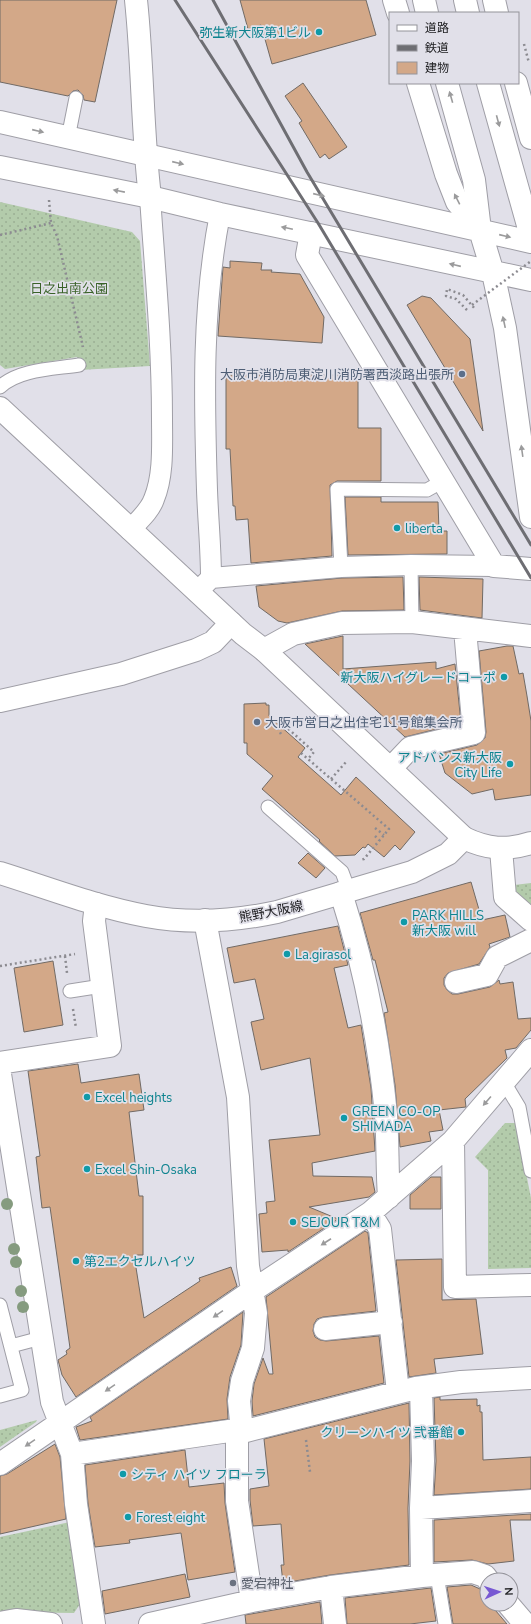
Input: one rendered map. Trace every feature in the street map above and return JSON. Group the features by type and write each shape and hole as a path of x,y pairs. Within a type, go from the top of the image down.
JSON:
{"street":[{"path":"130,530 147,511 154,500 158,486 162,449 162,382 150,197 145,156 141,45 136,0"},
{"path":"394,0 398,12"},
{"path":"424,0 427,12"},
{"path":"465,0 468,12"},
{"path":"494,0 497,12"},
{"path":"418,84 446,174 458,202 480,230"},
{"path":"447,84 474,180 480,230 493,273 505,328 531,517"},
{"path":"488,84 531,236"},
{"path":"516,84 531,138"},
{"path":"0,122 145,156 531,242"},
{"path":"0,167 48,178 150,197 220,214 531,280"},
{"path":"204,585 207,490 206,322 214,243 220,214"},
{"path":"311,233 307,255 494,566"},
{"path":"0,408 130,530 204,585 231,623 264,650 464,838 481,846 500,849 531,843"},
{"path":"204,585 341,567 411,565 494,566 531,569"},
{"path":"264,650 293,634 342,623 412,622 531,636"},
{"path":"0,701 121,674 196,650 213,642 231,623"},
{"path":"391,768 410,748 474,733 465,629"},
{"name":"熊野大阪線","path":"0,873 96,904 146,916 176,920 205,920 271,913 412,872 429,865 448,854 464,838"},
{"path":"500,849 505,897 531,920"},
{"path":"345,892 352,927 368,988 377,1042 386,1114 389,1197"},
{"path":"0,1063 110,1046 94,921 96,904"},
{"path":"205,920 238,1097 248,1266 256,1314 256,1332 253,1348 242,1381 239,1401 240,1432 237,1501 252,1601"},
{"path":"456,982 487,975 497,957 531,940"},
{"path":"0,1464 252,1291 370,1213 453,1141 531,1050"},
{"path":"0,1074 52,1402 72,1454 76,1504 94,1624"},
{"path":"453,1141 455,1287 531,1285"},
{"path":"370,1213 380,1229 398,1392"},
{"path":"325,1329 391,1322"},
{"path":"72,1454 229,1431 240,1432 398,1392 421,1388 461,1382 531,1378"},
{"path":"421,1388 424,1461 420,1508 429,1575"},
{"path":"420,1508 531,1501"},
{"path":"150,1624 252,1601 331,1587 429,1575 473,1572 479,1574"},
{"path":"331,1587 335,1624"},
{"path":"515,1612 525,1624"},
{"path":"0,1623 16,1620 51,1624"}],"lane":[{"path":"68,138 76,98"},
{"path":"0,387 8,379 27,373 79,365"},
{"path":"341,567 337,489 427,490 443,481"},
{"path":"411,565 412,622"},
{"path":"268,807 342,872 345,892"},
{"path":"70,992 102,986"},
{"path":"504,1082 519,1107 531,1171"},
{"path":"0,1305 23,1392 0,1396"},
{"path":"11,1346 42,1338"},
{"path":"429,1575 445,1624"}],"path":[{"path":"524,44 531,70"},
{"path":"48,178 51,223 57,236 87,364 79,365"},
{"path":"0,235 51,223"},
{"path":"472,305 531,260"},
{"path":"467,310 456,299 446,296 447,289 463,295 474,308"},
{"path":"281,734 278,729 283,724 314,752 308,759"},
{"path":"301,752 389,829 364,859 337,867"},
{"path":"331,779 346,762"},
{"path":"375,828 384,835"},
{"path":"375,836 379,840"},
{"path":"0,966 76,954"},
{"path":"302,1416 310,1472"}],"green space":[{"name":"日之出南公園","path":"0,202 132,232 140,241 150,366 80,370 77,357 5,369 0,365"},
{"path":"531,883 531,909 511,887 514,885"},
{"path":"505,1123 516,1123 531,1198 531,1268 488,1269 488,1170 475,1157"},
{"path":"37,1420 36,1422 0,1447 0,1430"},
{"path":"70,1522 82,1601 74,1613 0,1612 0,1537"}],"building":[{"path":"0,0 117,0 95,102 84,100 83,95 78,90 73,91 68,96 0,82"},
{"name":"弥生新大阪第1ビル","path":"240,0 366,0 376,35 272,64 261,25 248,29"},
{"path":"303,83 347,147 329,159 325,154 320,158 299,123 302,121 285,96"},
{"path":"230,261 262,263 261,270 300,274 324,317 322,343 218,336 223,267 230,268"},
{"name":"大阪市消防局東淀川消防署西淡路出張所","path":"422,296 431,298 470,339 483,431 407,305"},
{"path":"226,375 354,375 354,379 358,379 358,428 381,428 381,481 337,481 330,485 332,556 251,563 248,519 236,520 235,506 233,506 230,449 226,449"},
{"name":"liberta","path":"345,497 381,497 381,502 438,502 439,531 447,531 447,554 348,555"},
{"path":"403,577 404,610 342,611 287,623 278,621 259,607 256,586 342,578"},
{"path":"419,577 483,579 482,618 420,610"},
{"path":"343,636 343,669 436,662 436,669 455,664 461,723 405,737 305,644"},
{"path":"513,646 519,674 523,673 527,696 531,721 531,795 495,800 493,789 472,794 445,773 439,754 477,745 485,738 486,732 479,651"},
{"path":"266,703 266,705 269,705 269,716 305,748 298,757 341,795 356,777 415,832 400,850 395,845 384,857 368,844 355,855 335,856 319,841 320,840 262,789 273,776 247,754 247,743 244,743 244,704"},
{"path":"308,853 325,868 316,878 298,863"},
{"path":"471,882 482,920 505,915 510,937 489,944 490,947 479,964 448,973 444,978 444,985 452,994 458,994 490,987 499,980 500,984 513,982 518,1019 531,1018 531,1030 516,1048 505,1050 507,1058 465,1099 466,1107 439,1110 443,1130 429,1132 431,1141 400,1147 395,1085 384,1013 388,1012 375,960 373,960 360,913"},
{"path":"338,926 348,965 334,968 348,1028 361,1025 371,1088 375,1151 312,1163 313,1176 372,1177 375,1192 369,1197 309,1207 338,1219 288,1252 288,1250 262,1252 259,1214 267,1213 266,1202 275,1201 269,1140 320,1135 310,1058 261,1070 251,1022 264,1019 255,979 234,983 227,948"},
{"path":"53,961 63,1025 24,1032 14,968"},
{"path":"78,1064 81,1083 139,1074 144,1110 129,1112 139,1196 143,1196 143,1255 134,1255 144,1318 200,1281 199,1278 231,1267 237,1286 76,1397 62,1375 58,1360 67,1354 66,1351 70,1348 50,1207 42,1208 36,1157 40,1156 28,1071"},
{"path":"431,1177 441,1177 441,1209 410,1209 410,1195"},
{"path":"365,1231 368,1233 376,1311 323,1317 317,1319 314,1324 313,1331 315,1337 326,1341 379,1336 384,1383 253,1416 252,1401 254,1384 263,1358 269,1374 273,1374 266,1297"},
{"path":"442,1259 442,1300 476,1299 483,1354 434,1359 436,1373 409,1377 396,1260"},
{"path":"243,1312 241,1345 230,1377 227,1399 228,1419 80,1440 76,1427 92,1421 90,1417"},
{"path":"440,1397 440,1400 477,1399 477,1406 480,1405 480,1412 482,1412 483,1460 531,1457 531,1489 434,1495 436,1461 434,1398"},
{"path":"409,1403 409,1565 330,1575 283,1583 281,1565 284,1565 281,1524 253,1526 250,1489 269,1486 264,1439"},
{"path":"55,1444 60,1457 66,1519 0,1534 0,1476 7,1474"},
{"path":"185,1450 189,1487 224,1483 225,1503 235,1572 188,1580 181,1533 129,1540 130,1543 95,1547 88,1503 85,1465"},
{"path":"531,1514 531,1520 510,1520 514,1561 488,1564 472,1560 434,1562 434,1520"},
{"path":"185,1574 190,1597 105,1614 102,1591"},
{"path":"471,1585 479,1588 479,1612 497,1612 507,1624 453,1624 447,1587"},
{"path":"431,1588 436,1621 410,1624 347,1624 345,1598"},
{"path":"320,1602 322,1624 246,1624 245,1615"}],"railway":[{"path":"175,0 318,223 531,578"},
{"path":"213,0 307,172 531,545"}],"place":[{"name":"弥生新大阪第1ビル","path":"319,32"},
{"name":"大阪市消防局東淀川消防署西淡路出張所","path":"462,374"},
{"name":"liberta","path":"397,528"},
{"name":"新大阪ハイグレードコーポ","path":"504,677"},
{"name":"大阪市営日之出住宅11号館集会所","path":"257,722"},
{"name":"アドバンス新大阪 City Life","path":"510,764"},
{"name":"PARK HILLS 新大阪 will","path":"404,922"},
{"name":"La.girasol","path":"287,954"},
{"name":"Excel heights","path":"87,1097"},
{"name":"GREEN CO-OP SHIMADA","path":"344,1118"},
{"name":"Excel Shin-Osaka","path":"87,1169"},
{"name":"SEJOUR T&M","path":"293,1222"},
{"name":"第2エクセルハイツ","path":"76,1261"},
{"name":"クリーンハイツ 弐番館","path":"461,1432"},
{"name":"シティ ハイツ フローラ","path":"123,1474"},
{"name":"Forest eight","path":"128,1517"},
{"name":"愛宕神社","path":"233,1583"}]}
